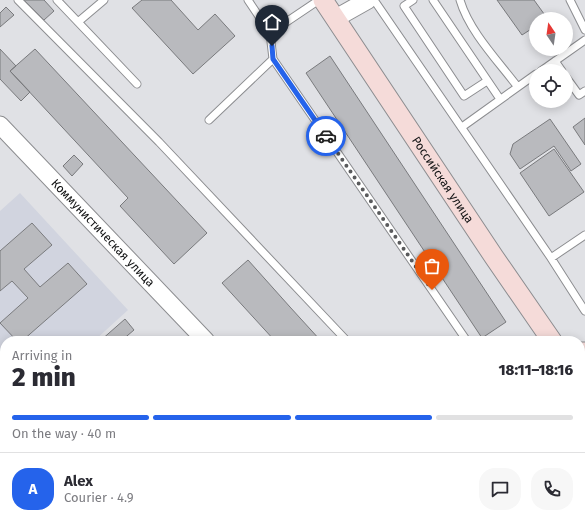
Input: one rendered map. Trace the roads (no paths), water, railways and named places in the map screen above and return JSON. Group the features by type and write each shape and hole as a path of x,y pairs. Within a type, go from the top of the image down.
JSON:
{"main road":[{"name":"Российская улица","path":"323,0 494,257 549,336"}],"street":[{"path":"336,18 368,0"},
{"name":"Коммунистическая улица","path":"0,125 201,336"}],"lane":[{"path":"18,0 159,142 342,336"},
{"path":"57,0 137,84"},
{"path":"78,22 104,0"},
{"path":"248,0 270,33 273,59 464,336"},
{"path":"270,33 319,0"},
{"path":"374,0 551,258 585,311"},
{"path":"413,0 404,6 464,96 487,81"},
{"path":"433,0 500,99"},
{"path":"460,0 463,10 479,36 517,86"},
{"path":"570,0 585,30"},
{"path":"551,64 585,40"},
{"path":"209,120 273,59"},
{"path":"462,127 529,78"},
{"path":"573,87 579,95 585,91"},
{"path":"551,258 585,235"}]}
